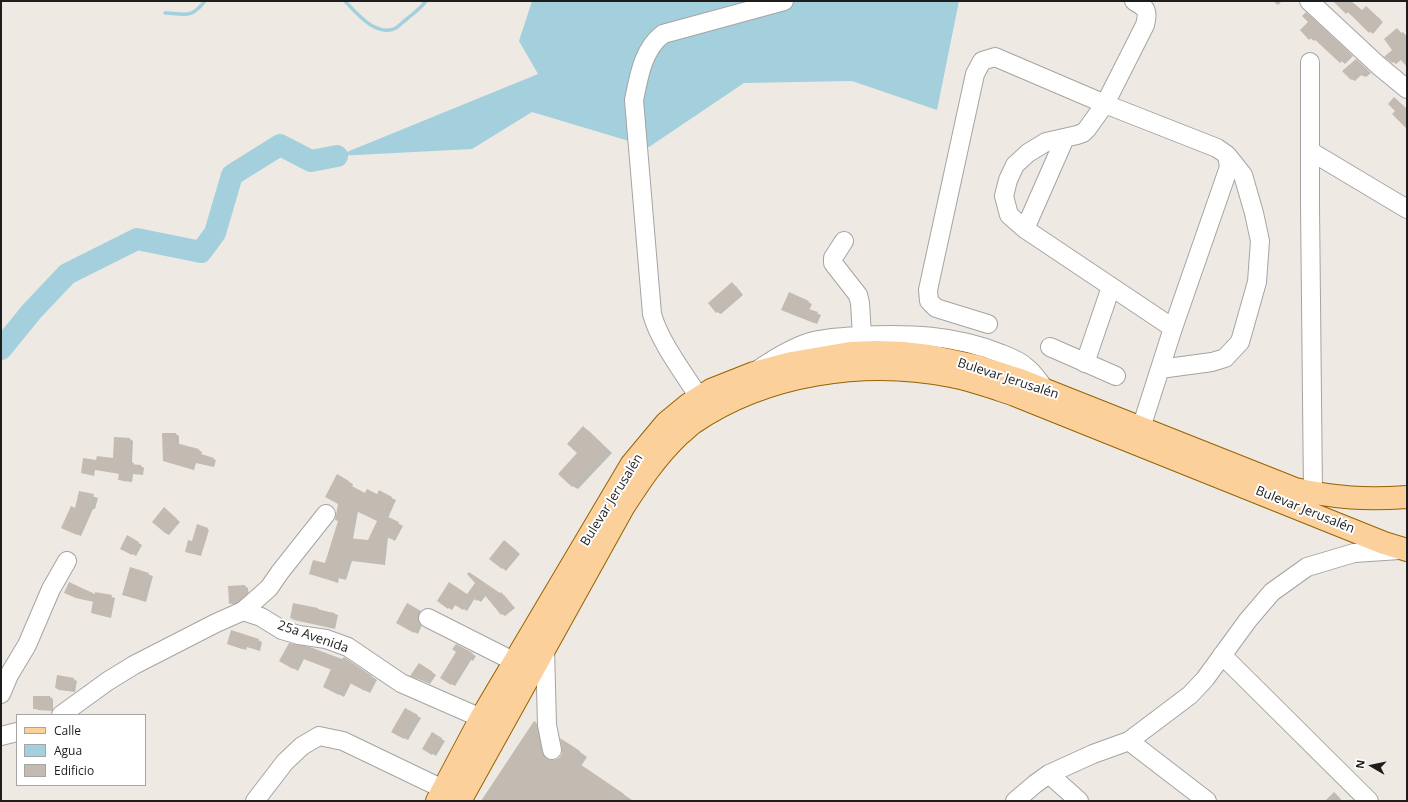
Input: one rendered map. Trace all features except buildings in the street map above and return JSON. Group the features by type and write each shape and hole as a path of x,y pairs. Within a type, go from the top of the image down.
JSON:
{"main road":[{"name":"Bulevar Jerusalén","path":"447,797 545,648 624,506 645,472 669,445 692,424 704,406 711,390 754,373 792,363 850,353 903,353 955,361 1020,380 1295,489 1356,499 1407,497"},
{"name":"Bulevar Jerusalén","path":"447,797 481,718 631,465 666,423 704,406 792,379 820,374 874,368 899,369 951,376 973,381 1015,395 1405,550"}],"street":[{"path":"704,406 655,325 652,314 634,100 640,71 652,45 663,34 784,1"},
{"path":"1134,1 1145,7 1148,15 1105,104 1083,133 1046,142 1028,152 1015,165 1008,180 1004,196 1009,215 1025,230 1173,328"},
{"path":"1309,1 1379,66 1407,89"},
{"path":"988,324 936,308 929,302 928,290 975,74 982,61 995,57 1105,104 1217,148 1227,155 1243,175 1260,241 1257,282 1240,342 1225,358 1212,362 1160,369"},
{"path":"1310,62 1313,493"},
{"path":"1025,230 1065,138"},
{"path":"1310,151 1407,209"},
{"path":"1141,428 1173,328 1229,167 1227,155"},
{"path":"844,242 833,258 833,263 858,294 862,336"},
{"path":"1085,363 1111,286"},
{"path":"754,373 778,356 810,342 836,338 908,334 954,340 983,346 1012,358 1026,366 1046,390"},
{"path":"1050,347 1116,376"},
{"path":"62,714 108,681 134,665 216,623 243,611 269,588 322,517 326,514"},
{"path":"1015,801 1049,774 1092,754 1129,741 1190,695 1205,679 1248,620 1272,592 1307,567 1354,553 1405,550"},
{"path":"1,694 8,676 27,645 51,590 67,561"},
{"name":"25a Avenida","path":"243,611 261,618 282,630 299,635 326,639 348,647 401,683 481,718"},
{"path":"428,618 515,662"},
{"path":"545,648 547,725 552,750"},
{"path":"1222,656 1370,801"},
{"path":"255,801 285,762 302,746 319,736 343,741 447,797"},
{"path":"1129,741 1207,801"},
{"path":"1049,774 1079,801"}],"water":[{"path":"532,1 959,1 937,110 852,81 744,83 649,147 532,112 472,149 337,156 538,74 519,41"}],"waterway":[{"path":"165,13 192,13 196,11 205,1"},
{"path":"345,1 368,23 382,30 389,30 398,27 426,1"},
{"path":"1,349 32,311 67,274 137,239 201,252 215,233 232,175 280,145 311,161 337,156"}]}
